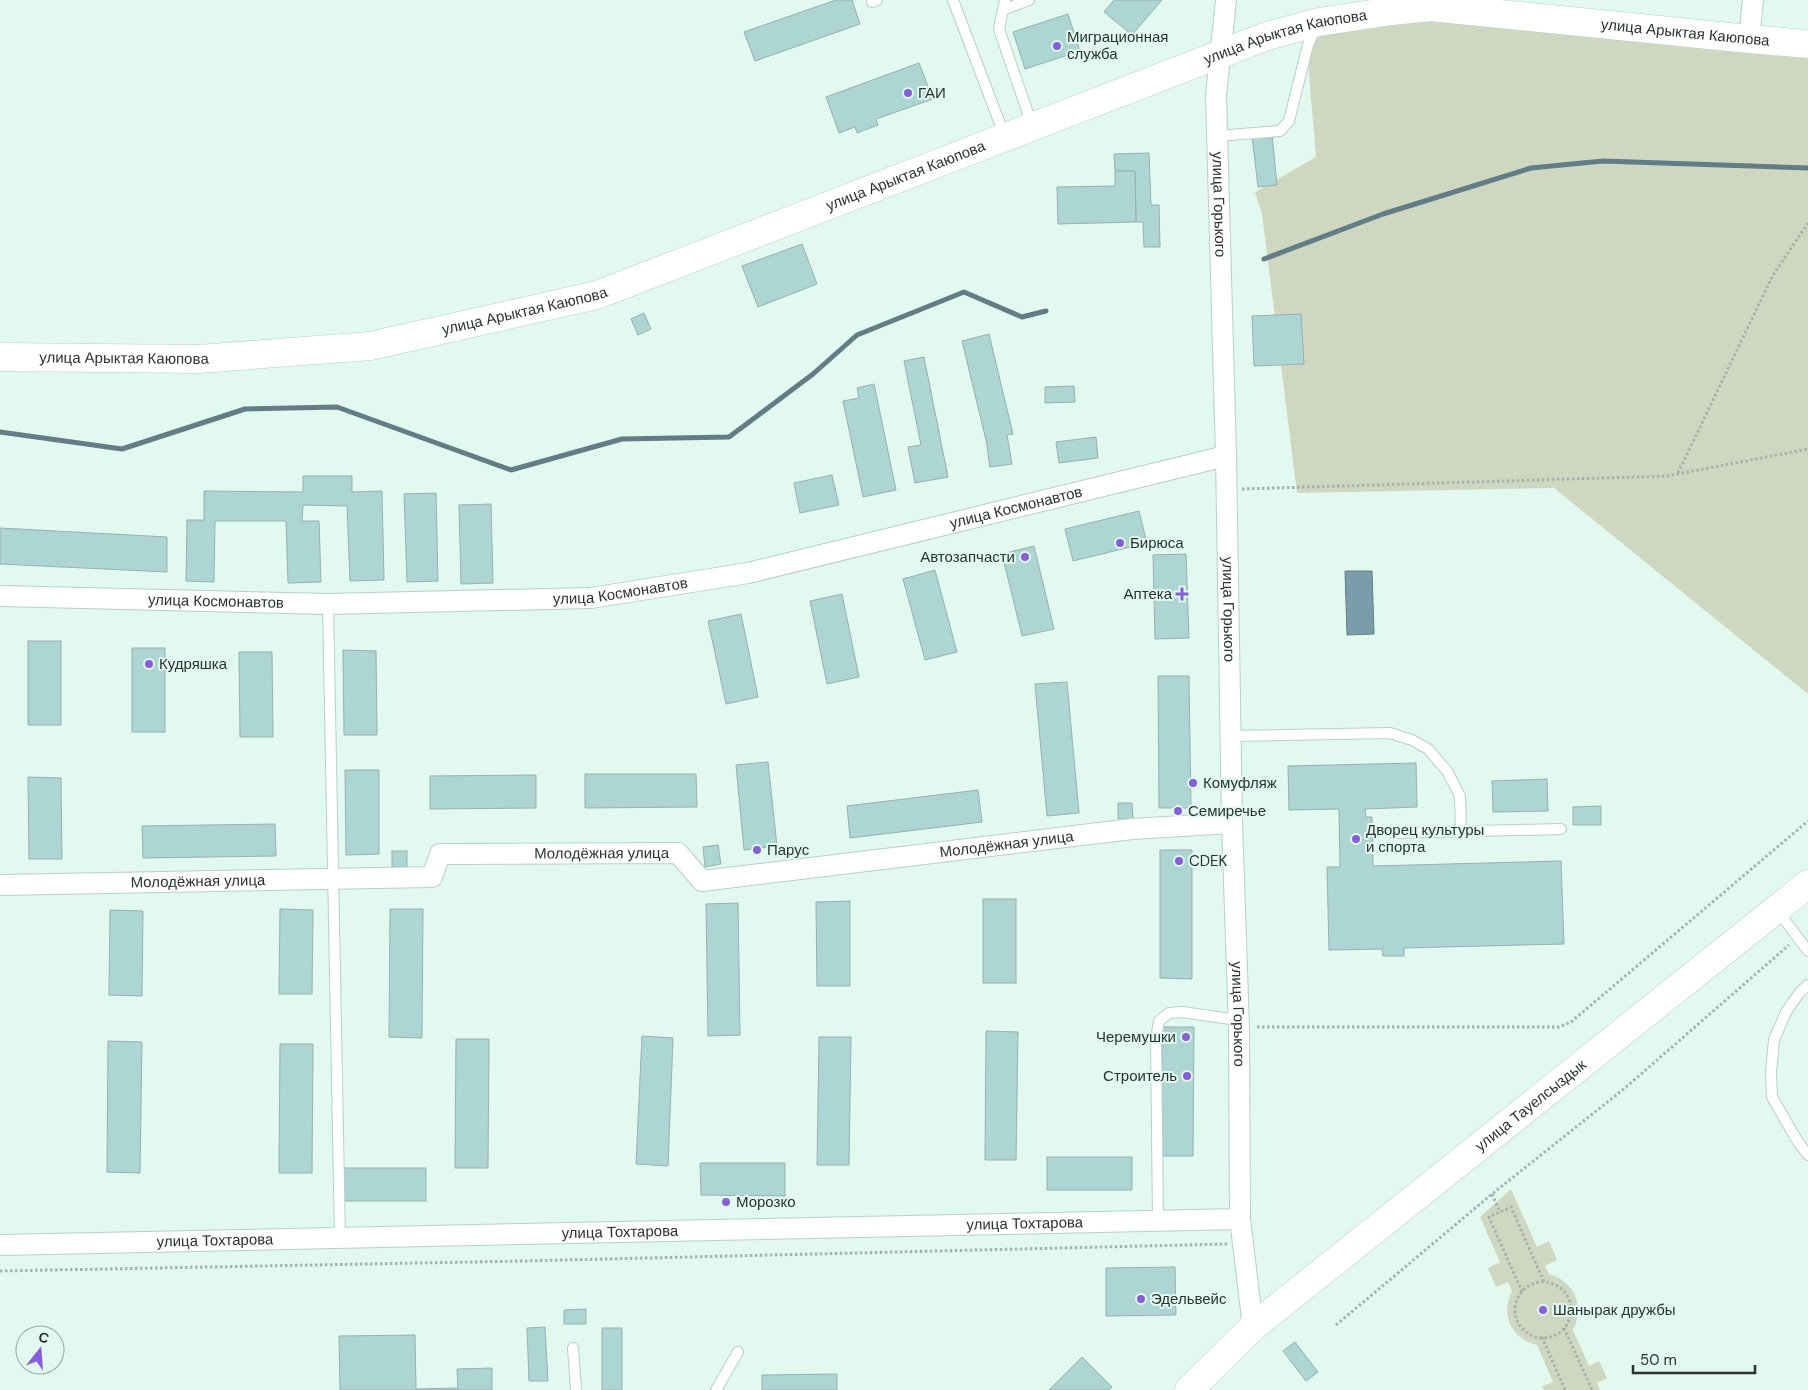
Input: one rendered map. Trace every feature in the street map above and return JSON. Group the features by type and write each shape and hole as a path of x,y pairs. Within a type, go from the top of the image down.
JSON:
{"street":[{"name":"улица Горького","path":"1226,0 1216,95 1226,456 1230,736 1238,1023 1240,1219 1254,1327"},
{"path":"1749,39 1753,0"},
{"name":"улица Арыктая Каюпова","path":"0,357 199,359 370,346 597,295 1219,54 1267,36 1319,22 1431,4 1808,44"},
{"name":"улица Космонавтов","path":"0,596 328,604 591,598 757,571 1226,456"},
{"name":"Молодёжная улица","path":"0,886 432,877 440,854 678,853 702,881 1132,829 1232,823"},
{"name":"улица Тауелсыздык","path":"1200,1385 1254,1327 1808,884"},
{"name":"улица Тохтарова","path":"0,1246 1240,1219"}],"lane":[{"path":"953,0 1005,137"},
{"path":"1029,0 1004,5 999,29 1032,126"},
{"path":"1217,136 1280,131 1288,121 1308,45 1319,22"},
{"path":"328,604 340,1238"},
{"path":"1230,736 1390,733 1412,740 1428,750 1447,771 1460,796 1461,830"},
{"path":"1394,833 1561,829"},
{"path":"1776,910 1808,951"},
{"path":"1808,985 1800,992 1786,1012 1774,1040 1771,1072 1772,1097 1808,1156"},
{"path":"1158,1221 1156,1039 1159,1021 1169,1013 1182,1012 1238,1023"},
{"path":"573,1348 576,1390"},
{"path":"716,1390 738,1352"}],"path":[{"path":"1678,474 1773,275 1808,223"},
{"path":"1226,490 1657,476 1678,474 1808,450"},
{"path":"1238,1023 1560,1027 1571,1022 1808,821"},
{"path":"1336,1325 1492,1194 1625,1088 1797,938"},
{"path":"1492,1194 1500,1212"},
{"path":"1522,1292 1488,1217 1511,1207 1544,1282"},
{"path":"0,1271 1243,1244"},
{"path":"1544,1282 1559,1288 1568,1299 1570,1313 1564,1328 1554,1335 1542,1338 1526,1332 1517,1321 1515,1307 1522,1292 1532,1285 1544,1282"},
{"path":"1564,1328 1592,1390"},
{"path":"1542,1338 1565,1390"}],"green space":[{"path":"1403,18 1808,54 1808,694 1554,488 1297,493 1262,214 1255,192 1316,157 1307,50 1318,35"},
{"path":"1511,1189 1537,1247 1549,1241 1557,1260 1545,1266 1549,1274 1565,1283 1575,1296 1578,1312 1573,1330 1589,1366 1599,1361 1607,1378 1597,1383 1600,1390 1544,1390 1542,1386 1553,1382 1537,1345 1520,1337 1510,1324 1507,1308 1512,1291 1508,1282 1496,1287 1488,1268 1500,1262 1480,1217"}],"water":[{"path":"1345,571 1372,571 1374,634 1347,635"}],"building":[{"path":"836,0 852,0 860,24 755,61 744,32"},
{"path":"1114,0 1162,0 1132,35 1104,12"},
{"path":"1068,14 1080,51 1025,69 1013,32"},
{"path":"919,63 933,99 876,119 878,125 857,133 855,127 839,133 826,97"},
{"path":"1272,134 1277,185 1258,187 1252,136"},
{"path":"1149,153 1151,205 1159,205 1160,247 1144,247 1143,222 1136,222 1135,171 1115,171 1114,154"},
{"path":"1115,171 1135,171 1136,222 1058,224 1057,187 1115,186"},
{"path":"802,244 817,284 758,307 742,266"},
{"path":"644,313 651,329 638,335 631,319"},
{"path":"1301,314 1304,364 1254,366 1252,316"},
{"path":"989,334 1013,434 1007,435 1012,464 990,467 986,440 962,341"},
{"path":"924,357 948,477 915,483 908,447 921,445 904,361"},
{"path":"874,384 896,490 863,497 843,401 859,398 857,388"},
{"path":"1074,386 1075,402 1045,403 1045,387"},
{"path":"1096,437 1098,458 1059,463 1056,442"},
{"path":"832,475 839,505 800,513 794,483"},
{"path":"303,476 352,476 352,492 382,491 384,580 350,581 347,506 303,505 302,521 319,521 321,582 288,583 286,521 215,521 214,582 186,581 187,520 204,520 204,491 303,492"},
{"path":"436,493 438,581 407,582 404,494"},
{"path":"491,504 493,583 461,584 459,505"},
{"path":"1139,511 1147,543 1073,561 1065,529"},
{"path":"0,528 167,537 167,572 0,564"},
{"path":"1034,546 1054,629 1022,636 1002,554"},
{"path":"1186,554 1189,638 1155,639 1153,555"},
{"path":"935,570 957,652 925,660 903,579"},
{"path":"842,594 859,677 827,684 810,601"},
{"path":"741,614 758,697 726,704 708,621"},
{"path":"28,641 61,641 61,725 28,725"},
{"path":"132,648 165,648 165,732 132,732"},
{"path":"343,650 376,651 377,735 344,735"},
{"path":"239,652 272,652 273,737 240,737"},
{"path":"1158,676 1189,676 1191,808 1159,808"},
{"path":"1067,682 1079,813 1047,816 1035,684"},
{"path":"768,762 777,846 744,850 736,765"},
{"name":"Дворец культуры и спорта","path":"1416,763 1417,807 1365,809 1366,817 1372,817 1373,866 1561,861 1564,944 1404,948 1404,956 1383,956 1382,949 1329,950 1327,867 1340,867 1339,809 1289,810 1288,766"},
{"path":"345,770 379,770 379,854 346,855"},
{"path":"585,774 696,774 697,807 585,808"},
{"path":"536,775 536,808 430,809 430,776"},
{"path":"28,777 61,778 62,859 29,859"},
{"path":"1547,779 1548,811 1493,812 1492,781"},
{"path":"978,790 982,822 850,838 847,806"},
{"path":"1118,803 1132,803 1133,819 1118,819"},
{"path":"1601,806 1601,825 1573,825 1573,807"},
{"path":"275,824 276,856 143,858 142,826"},
{"path":"718,845 721,864 705,867 703,847"},
{"path":"1160,850 1192,850 1192,979 1160,978"},
{"path":"392,851 407,851 407,867 392,867"},
{"path":"983,899 1016,899 1016,983 983,983"},
{"path":"850,901 850,986 817,986 816,902"},
{"path":"738,903 740,1035 708,1036 706,904"},
{"path":"280,909 313,910 312,994 279,994"},
{"path":"390,909 423,909 422,1038 389,1037"},
{"path":"110,910 143,911 142,996 109,995"},
{"path":"1162,1027 1194,1027 1193,1156 1161,1156"},
{"path":"986,1031 1018,1032 1016,1160 985,1160"},
{"path":"642,1036 673,1038 668,1166 636,1164"},
{"path":"819,1037 851,1037 849,1165 817,1165"},
{"path":"456,1039 489,1039 488,1168 455,1168"},
{"path":"108,1041 142,1042 140,1173 107,1172"},
{"path":"280,1044 313,1044 312,1173 279,1173"},
{"path":"1047,1157 1132,1157 1132,1190 1047,1190"},
{"path":"700,1163 785,1163 785,1196 701,1195"},
{"path":"342,1168 426,1168 426,1201 342,1201"},
{"name":"Эдельвейс","path":"1175,1267 1176,1315 1106,1316 1106,1268"},
{"path":"586,1309 586,1324 564,1324 564,1310"},
{"path":"545,1327 548,1381 529,1381 527,1328"},
{"path":"602,1328 622,1328 622,1390 602,1390"},
{"path":"415,1335 416,1389 458,1388 457,1369 492,1368 492,1390 340,1390 339,1336"},
{"path":"1295,1342 1318,1372 1306,1381 1283,1351"},
{"path":"1082,1357 1112,1387 1109,1390 1049,1390"},
{"path":"837,1374 837,1390 762,1390 762,1375"}],"waterway":[{"path":"1264,259 1383,214 1531,168 1603,161 1808,168"},
{"path":"0,432 122,449 245,409 337,407 511,470 622,439 729,437 813,374 857,335 964,292 1022,317 1046,311"}],"place":[{"name":"Миграционная служба","path":"1057,46"},
{"name":"ГАИ","path":"908,93"},
{"name":"Бирюса","path":"1120,543"},
{"name":"Автозапчасти","path":"1025,557"},
{"name":"Аптека","path":"1182,594"},
{"name":"Кудряшка","path":"149,664"},
{"name":"Комуфляж","path":"1193,783"},
{"name":"Семиречье","path":"1178,811"},
{"name":"Дворец культуры и спорта","path":"1356,839"},
{"name":"Парус","path":"757,850"},
{"name":"CDEK","path":"1179,861"},
{"name":"Черемушки","path":"1186,1037"},
{"name":"Строитель","path":"1187,1076"},
{"name":"Морозко","path":"726,1202"},
{"name":"Эдельвейс","path":"1141,1299"},
{"name":"Шанырак дружбы","path":"1543,1310"}]}
